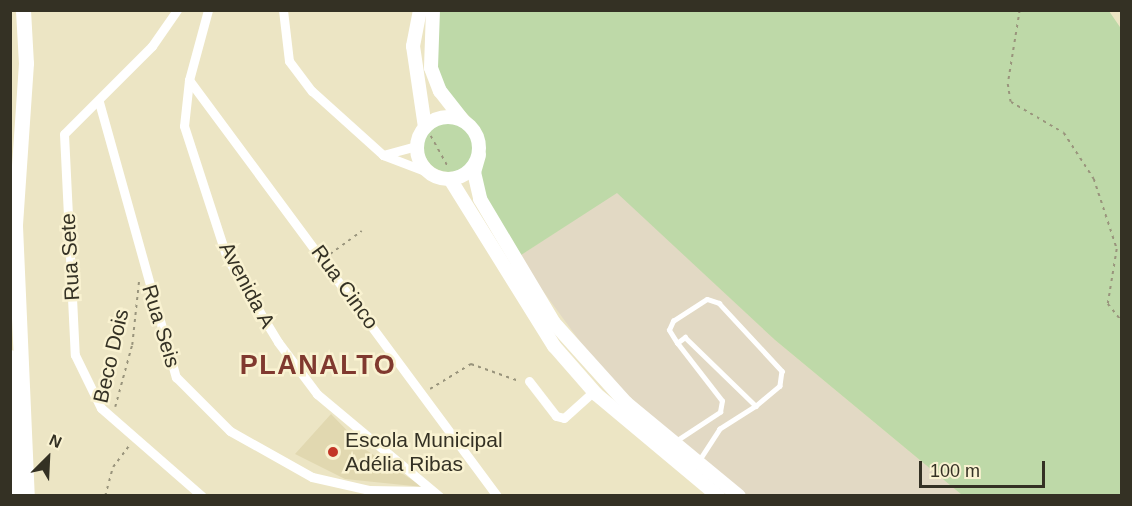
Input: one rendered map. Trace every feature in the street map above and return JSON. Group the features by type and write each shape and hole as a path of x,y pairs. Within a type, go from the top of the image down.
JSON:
{"highway":[{"path":"22,10 26,63 15,226 27,495"},
{"path":"10,41 26,63"},
{"path":"10,357 13,495"}],"main road":[{"path":"420,10 413,46 425,127 417,146 430,173 450,179 470,170 479,155"},
{"path":"434,10 431,68 440,91 477,135 479,155 474,172 480,199 554,323 626,403 739,495"},
{"path":"425,127 442,117 463,120"},
{"path":"450,179 554,346 594,391 718,495"}],"street":[{"name":"Rua Sete","path":"177,10 99,102 64,134 75,355 101,408 202,495"},
{"name":"Avenida A","path":"208,10 189,80 184,126 227,258 278,342 317,394 428,491 439,495"},
{"path":"283,10 289,61 312,91 382,155 430,173"},
{"name":"Rua Cinco","path":"189,80 325,259 420,397 497,495"},
{"name":"Rua Seis","path":"99,102 176,377 230,430 312,477 369,490 428,491"},
{"path":"382,155 417,146"},
{"path":"530,381 556,416 564,418 594,391"}],"lane":[{"path":"674,442 720,412 722,401 669,330 673,321 706,299 719,303 782,371 780,386 756,406 720,429 698,462"},
{"path":"677,343 689,338 756,406"}],"path":[{"path":"1020,10 1008,84 1011,102 1064,133 1094,179 1117,249 1108,304 1122,321"},
{"path":"325,259 362,231"},
{"name":"Beco Dois","path":"111,417 132,345 139,272 145,270"},
{"path":"420,397 471,364 506,379 530,381"},
{"path":"105,495 113,467 135,438"}],"shaded area":[{"path":"617,192 775,340 962,495 747,495 649,415 598,366 518,257"},
{"name":"Escola Municipal Adélia Ribas","path":"331,414 366,450 423,487 345,479 295,454"}],"green space":[{"path":"437,11 1109,11 1122,30 1121,495 962,495 775,340 617,193 518,257 481,193 480,128 442,87 433,52"},
{"path":"449,120 459,122 467,128 473,136 475,146 473,156 467,164 459,170 449,172 439,170 431,164 425,156 423,146 425,136 431,128 439,122"}],"place":[{"name":"Escola Municipal Adélia Ribas","path":"333,452"}],"district":[{"name":"PLANALTO","path":"318,366"}]}
